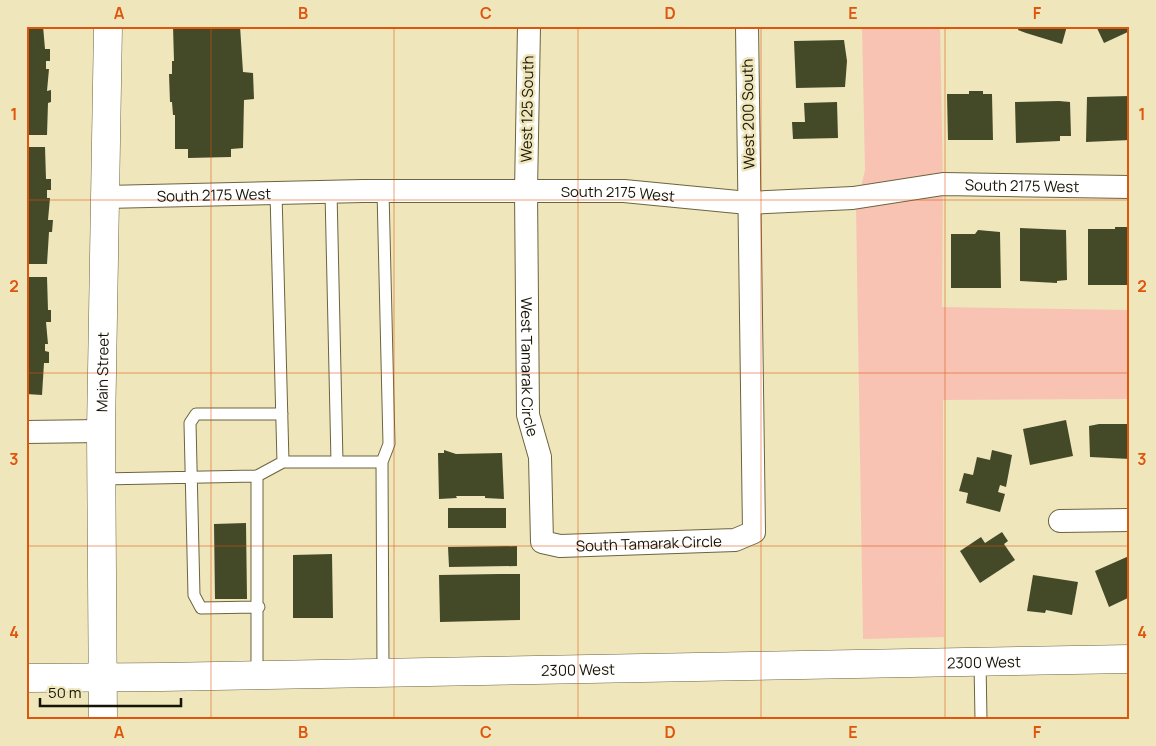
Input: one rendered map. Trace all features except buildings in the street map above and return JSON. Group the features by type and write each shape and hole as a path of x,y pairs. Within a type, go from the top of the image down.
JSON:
{"main road":[{"name":"Main Street","path":"103,720 101,431 108,26"},
{"name":"2300 West","path":"26,678 257,676 1130,659"}],"street":[{"name":"West 125 South","path":"526,191 529,26"},
{"name":"West 200 South","path":"747,26 748,203"},
{"name":"South 2175 West","path":"106,197 383,191 624,190 748,203 853,198 943,184 1130,187"},
{"name":"West Tamarak Circle","path":"526,191 528,414 540,457 542,542"},
{"name":"South Tamarak Circle","path":"542,542 560,546 581,546 735,540 754,532 748,203"},
{"path":"26,432 101,431"},
{"path":"1060,521 1130,520"}],"lane":[{"path":"383,191 389,444 382,462 383,673"},
{"path":"331,192 337,462"},
{"path":"276,193 283,462"},
{"path":"259,607 201,608 194,595 190,423 196,414 282,414"},
{"path":"102,479 257,476 283,462 382,462"},
{"path":"257,476 259,607 257,676"},
{"path":"980,662 981,720"}],"shaded area":[{"path":"862,26 940,26 943,184 942,307 1130,310 1130,399 943,400 944,637 863,639 856,210 865,170"}]}
